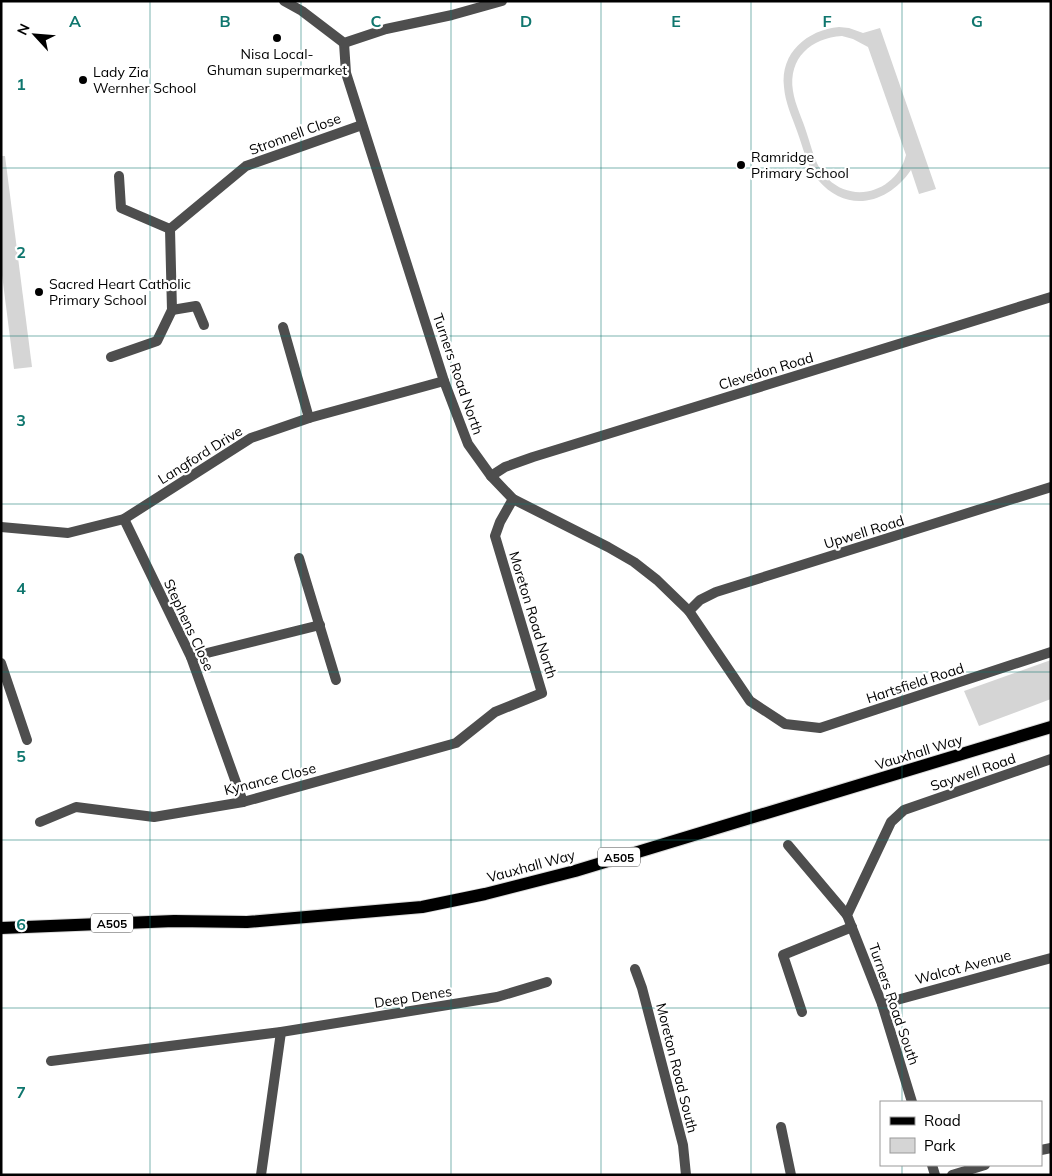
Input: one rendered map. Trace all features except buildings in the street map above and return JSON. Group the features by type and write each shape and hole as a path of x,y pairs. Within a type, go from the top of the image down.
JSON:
{"main road":[{"name":"Vauxhall Way","path":"1,928 174,921 246,922 422,907 485,894 575,871 1051,727"}],"street":[{"path":"284,1 302,11 344,42 386,28 452,15 502,1"},
{"name":"Turners Road North","path":"344,42 346,73 362,125 444,380 468,444 491,476 513,499 634,562 657,580 689,611 750,702 785,724"},
{"name":"Stronnell Close","path":"170,229 246,166 362,125"},
{"path":"111,357 157,341 172,310 170,229 121,208 119,176"},
{"name":"Clevedon Road","path":"491,476 504,467 533,457 1051,297"},
{"path":"172,310 196,306 204,325"},
{"path":"283,327 309,418"},
{"name":"Langford Drive","path":"1,527 68,533 124,519 251,438 309,418 444,380"},
{"name":"Upwell Road","path":"689,611 700,600 716,592 1051,488"},
{"name":"Moreton Road North","path":"495,712 542,693 495,536 500,522 513,499"},
{"name":"Stephens Close","path":"124,519 191,657 243,802"},
{"path":"299,558 336,680"},
{"path":"191,657 320,625"},
{"name":"Hartsfield Road","path":"785,724 820,728 1051,652"},
{"path":"1,663 28,740"},
{"name":"Kynance Close","path":"40,822 76,808 154,817 243,802 456,743 495,712"},
{"name":"Saywell Road","path":"847,915 891,822 904,810 1051,759"},
{"name":"Turners Road South","path":"788,846 847,915 882,1004 912,1101"},
{"path":"802,1012 783,955 852,927"},
{"name":"Walcot Avenue","path":"882,1004 1051,958"},
{"name":"Moreton Road South","path":"635,969 642,988 683,1145 686,1175"},
{"name":"Deep Denes","path":"51,1061 281,1032 497,997 547,982"},
{"path":"261,1175 281,1032"},
{"path":"781,1127 791,1175"},
{"path":"952,1175 982,1166"}],"green space":[{"path":"849,28 863,33 880,28 936,189 919,194 911,170 902,182 891,191 879,197 854,201 842,198 829,191 814,175 787,104 784,75 786,64 798,45 806,38 827,29","holes":["842,36 853,39 868,47 906,155 894,177 874,190 862,192 850,191 839,187 828,179 820,169 795,102 792,79 798,60 812,46 821,41"]},
{"path":"1,156 5,156 32,367 14,369 1,267"},
{"path":"1051,660 1051,699 979,726 964,691"}],"place":[{"name":"Nisa Local- Ghuman supermarket","path":"277,38"},
{"name":"Lady Zia Wernher School","path":"83,80"},
{"name":"Ramridge Primary School","path":"741,165"},
{"name":"Sacred Heart Catholic Primary School","path":"39,292"}]}
